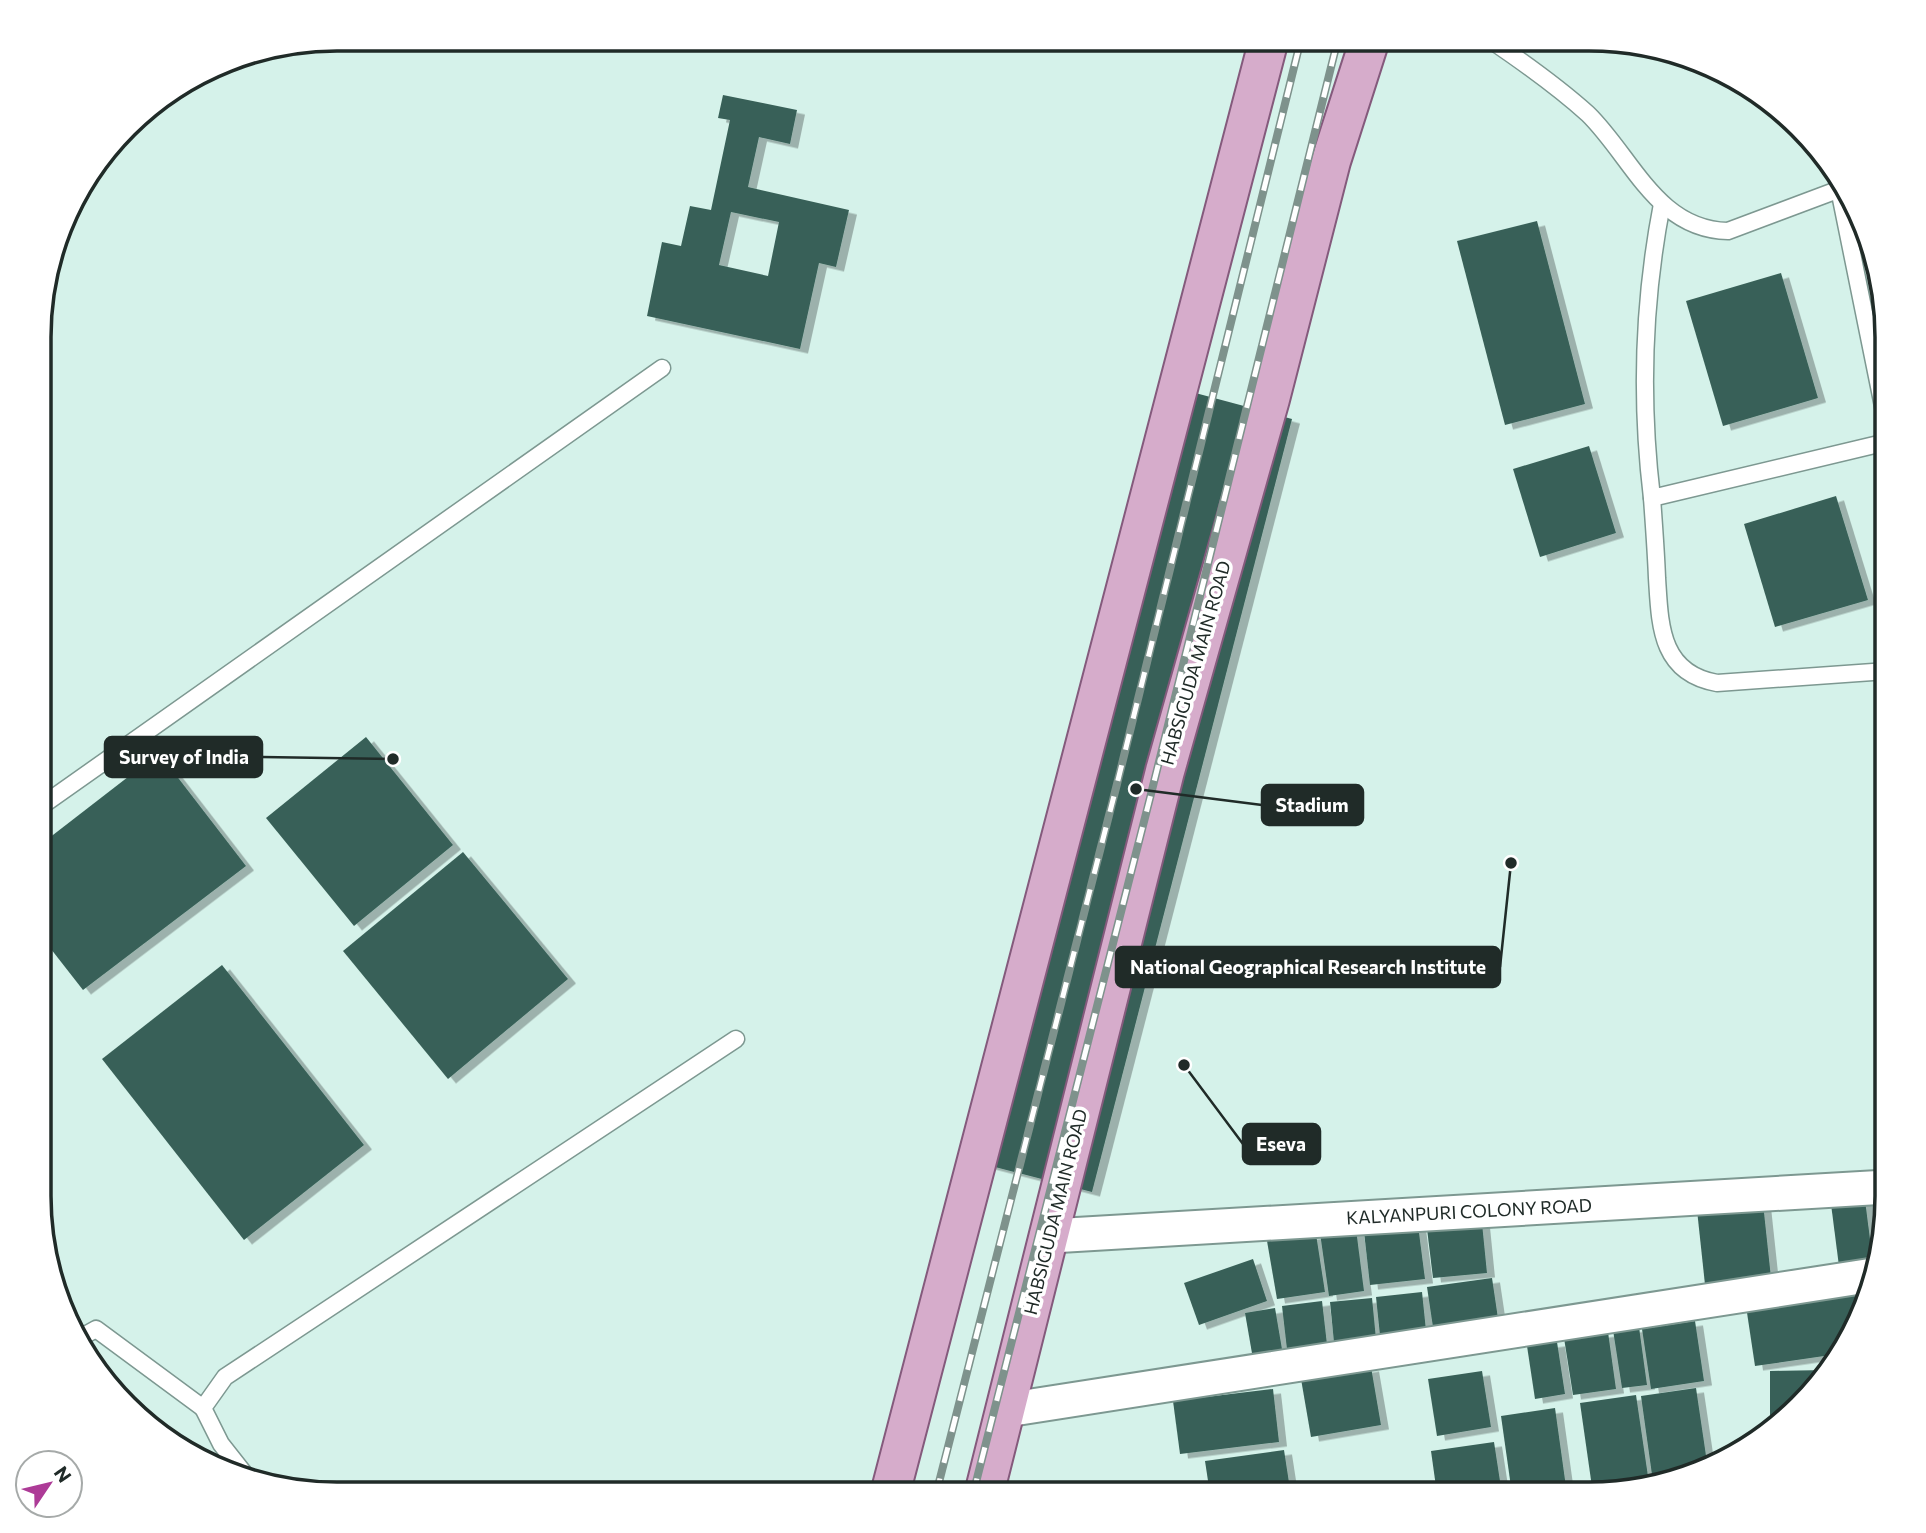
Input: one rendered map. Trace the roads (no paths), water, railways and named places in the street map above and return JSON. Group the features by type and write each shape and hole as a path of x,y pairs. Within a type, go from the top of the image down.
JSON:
{"main road":[{"path":"893,1482 1266,51"},
{"name":"HABSIGUDA MAIN ROAD","path":"987,1482 1166,771 1270,399 1331,162 1366,51"}],"street":[{"name":"KALYANPURI COLONY ROAD","path":"1051,1236 1875,1188"},
{"path":"1006,1410 1863,1277"}],"lane":[{"path":"1507,51 1539,73 1587,113 1608,134 1662,204 1676,216 1709,230 1728,231 1835,191"},
{"path":"1662,204 1649,274 1645,329 1645,417 1653,498 1660,625 1669,650 1702,681 1717,683 1875,672"},
{"path":"1843,205 1875,365"},
{"path":"51,799 662,368"},
{"path":"1653,498 1875,445"},
{"path":"203,1408 226,1377 736,1039"},
{"path":"86,1334 96,1329 203,1408 221,1444 236,1463"}],"railway":[{"path":"939,1482 1117,784 1298,51"},
{"path":"976,1482 1151,794 1335,51"}],"place":[{"name":"Survey of India","path":"393,759"},
{"name":"Stadium","path":"1136,789"},
{"name":"National Geographical Research Institute","path":"1511,863"},
{"name":"Eseva","path":"1184,1065"}]}
